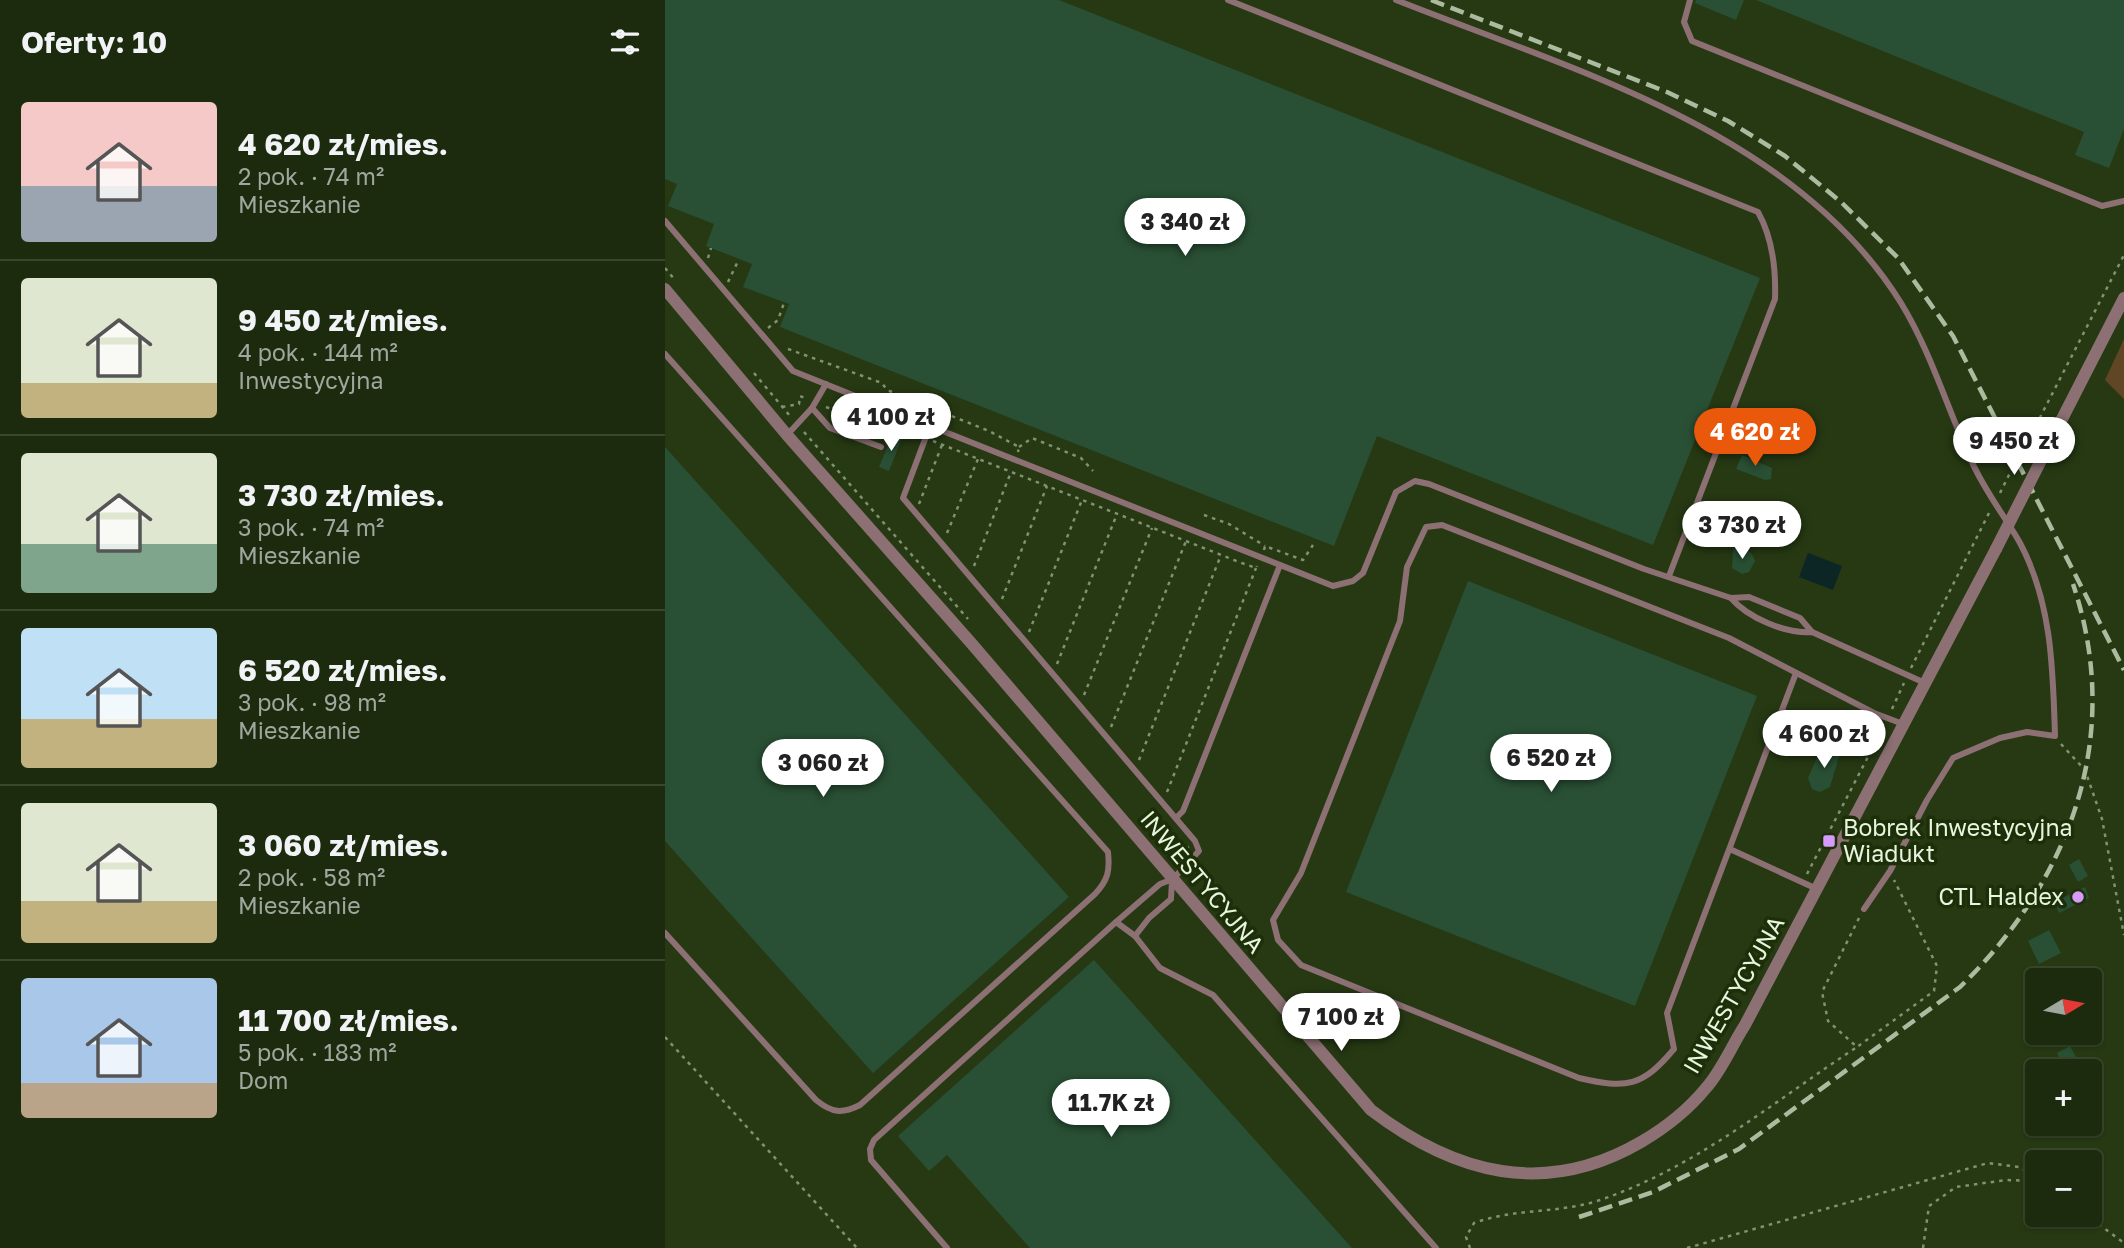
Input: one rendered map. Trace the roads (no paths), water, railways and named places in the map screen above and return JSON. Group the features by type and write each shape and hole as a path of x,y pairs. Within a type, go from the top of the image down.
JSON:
{"street":[{"name":"INWESTYCYJNA","path":"665,289 787,435 972,644 1371,1110 1406,1137 1441,1155 1514,1173 1545,1174 1572,1172 1626,1150 1682,1113 1707,1087 1745,1025 1926,683 2124,298"}],"lane":[{"path":"1228,0 1758,212 1766,227 1776,279 1775,299 1669,576"},
{"path":"1396,0 1694,122 1779,173 1822,208 1854,241 1902,305 1923,346 1980,480 2020,543 2043,598 2050,642 2055,736 2027,732 2000,738 1953,758 1927,800 1890,871 1864,909"},
{"path":"1690,0 1684,22 1692,41 2102,206 2124,201"},
{"path":"665,221 793,371 1333,586 1353,581 1363,573 1396,492 1415,481 1731,598 1749,597 1800,618 1812,632"},
{"path":"665,354 1108,852 1110,869 1105,883 1095,894 860,1105 845,1113 829,1111 816,1100 665,933"},
{"path":"787,435 812,408 826,384"},
{"path":"812,408 829,428 881,447"},
{"path":"930,426 903,498 1176,818 1199,850 1173,879 1160,884 1116,922 874,1140 870,1149 871,1160 947,1248"},
{"path":"1796,673 1732,850 1667,1013 1674,1049 1655,1071 1633,1083 1616,1086 1579,1078 1301,965 1277,940 1273,920 1301,873 1395,634 1402,609 1407,567 1426,527 1442,525 1730,638 1888,719 1903,724"},
{"path":"1176,818 1183,811 1280,565"},
{"path":"1731,598 1744,611 1794,631 1812,632 1926,683"},
{"path":"1732,850 1817,888"},
{"path":"1135,936 1149,918 1171,899 1173,879"},
{"path":"1116,922 1135,936 1160,968 1213,995 1436,1248"}],"water":[{"path":"1808,553 1842,566 1833,590 1799,577"}],"railway":[{"path":"1431,0 1667,92 1728,121 1785,156 1841,202 1898,258 1953,336 2124,670"},
{"path":"1579,1217 1653,1192 1739,1149 1960,987 1999,945 2032,900 2058,852 2077,802 2089,750 2092,696 2087,641 2073,584"}],"place":[{"name":"Bobrek Inwestycyjna Wiadukt","path":"1829,841"},
{"name":"CTL Haldex","path":"2078,897"}]}
